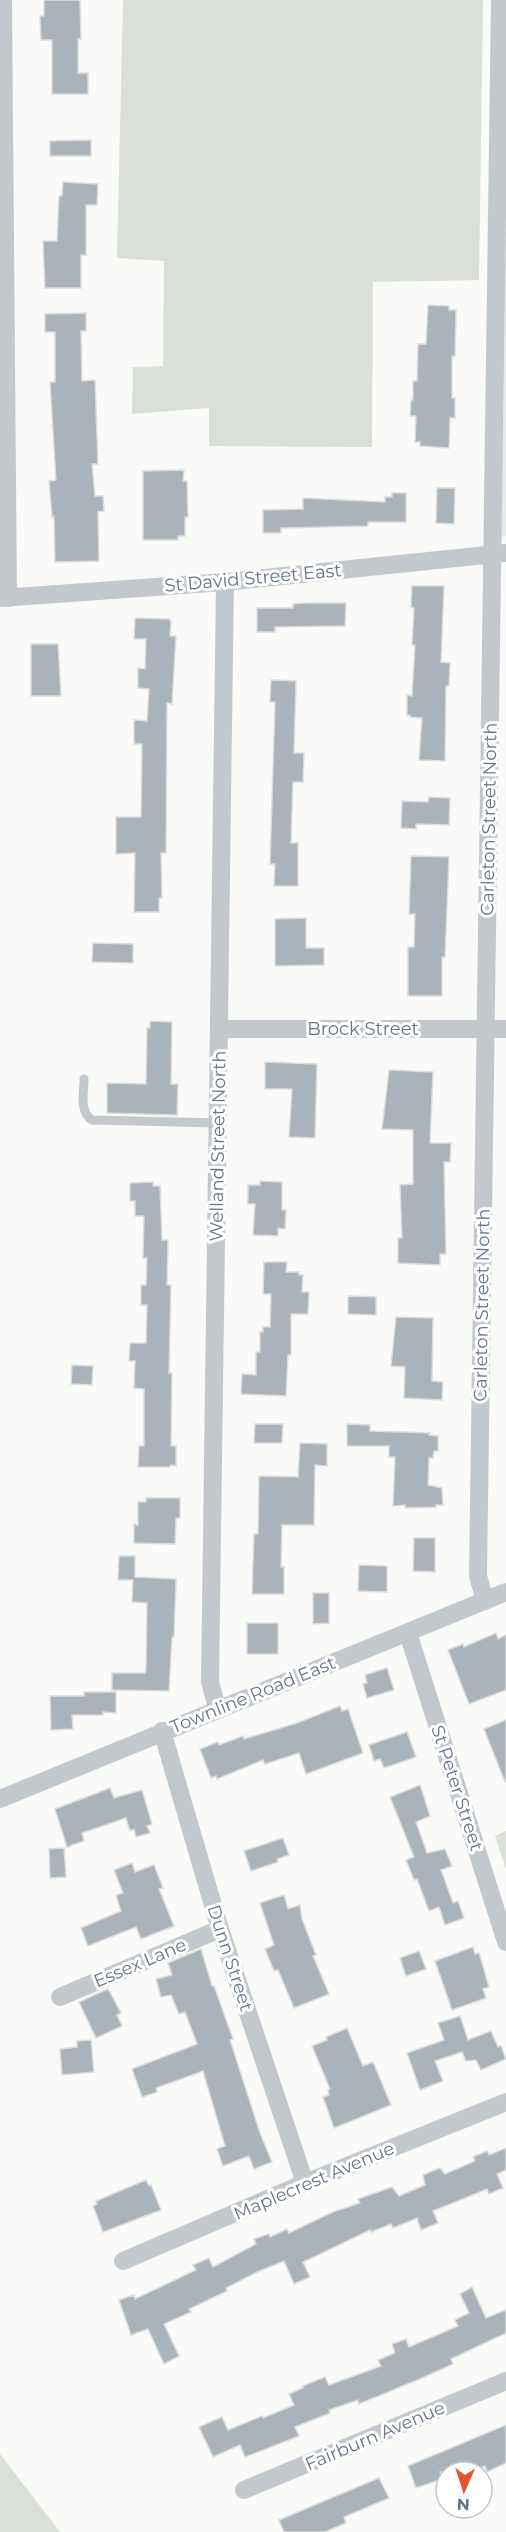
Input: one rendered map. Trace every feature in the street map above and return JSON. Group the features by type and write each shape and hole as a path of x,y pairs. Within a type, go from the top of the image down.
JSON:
{"street":[{"path":"3,0 4,598"},
{"name":"Carleton Street North","path":"484,1601 478,1576 486,1029 499,554 500,0"},
{"name":"St David Street East","path":"4,598 225,582 499,554"},
{"name":"Welland Street North","path":"217,1708 210,1682 225,582"},
{"name":"Brock Street","path":"220,1029 506,1029"},
{"name":"Townline Road East","path":"0,1799 217,1708 506,1592"},
{"name":"St Peter Street","path":"408,1633 506,1942"},
{"name":"Dunn Street","path":"162,1731 220,1929 305,2184"},
{"name":"Essex Lane","path":"60,1997 220,1929"},
{"name":"Maplecrest Avenue","path":"123,2261 506,2102"},
{"name":"Fairburn Avenue","path":"244,2490 506,2381"}],"lane":[{"path":"84,1079 84,1110 87,1117 92,1120 219,1124"}],"shaded area":[{"path":"123,0 483,0 479,280 373,282 372,447 209,446 209,408 132,414 133,367 163,366 164,261 117,258"},
{"path":"506,82 506,536 501,537"},
{"path":"506,1831 506,1869 495,1836"},
{"path":"0,2454 60,2532 0,2532"}],"building":[{"path":"44,0 80,0 81,39 78,39 78,73 88,73 88,94 52,94 52,40 41,40 40,16 44,16"},
{"path":"91,140 91,156 50,156 50,141"},
{"path":"63,182 98,184 97,205 86,205 86,255 81,255 81,288 45,288 43,241 57,241 59,196 62,196"},
{"path":"428,305 449,306 449,310 456,310 455,356 452,356 452,398 455,398 455,418 450,418 449,448 420,446 420,442 415,442 416,416 410,416 413,381 417,381 418,344 426,344"},
{"path":"86,313 86,331 81,331 82,381 95,380 98,464 92,464 95,496 103,496 104,511 98,512 99,561 55,562 54,516 52,517 49,481 56,480 50,382 55,382 55,332 45,332 45,314"},
{"path":"184,470 183,481 187,481 188,517 185,517 185,536 178,536 178,540 143,540 143,471"},
{"path":"437,488 455,488 454,524 436,523"},
{"path":"392,493 406,493 406,522 368,522 368,526 281,528 281,533 263,533 263,510 303,509 303,498 385,502 385,497 392,497"},
{"path":"412,586 444,586 441,662 450,663 449,686 446,686 445,761 419,760 422,718 407,715 407,695 412,696 415,645 412,645 414,608 411,607"},
{"path":"346,603 345,626 275,627 275,632 257,632 257,608 293,608 293,604"},
{"path":"135,618 169,619 171,622 170,636 176,636 172,704 167,703 166,853 161,853 162,898 159,898 159,912 134,912 135,853 116,854 116,817 141,817 142,744 134,744 134,720 147,721 149,689 138,688 138,668 145,669 146,639 134,639"},
{"path":"31,644 58,644 61,696 31,696"},
{"path":"271,680 296,681 294,753 304,753 303,782 293,782 291,843 298,843 298,886 274,886 275,864 270,864 275,702 270,702"},
{"path":"429,797 450,798 449,825 416,824 416,829 401,828 402,801 428,802"},
{"path":"411,856 449,857 445,957 442,957 442,996 408,996 408,947 414,947 415,914 409,914"},
{"path":"306,918 306,948 324,948 324,965 275,966 275,919"},
{"path":"93,943 133,944 133,963 92,962"},
{"path":"150,1021 172,1022 171,1084 178,1084 177,1115 107,1113 107,1083 146,1084 147,1028 150,1028"},
{"path":"265,1062 317,1064 315,1138 289,1137 292,1089 265,1089"},
{"path":"389,1070 433,1072 430,1143 451,1143 450,1162 444,1162 446,1254 440,1254 440,1265 398,1263 398,1238 402,1238 400,1185 413,1184 413,1130 382,1129"},
{"path":"260,1181 282,1182 282,1210 286,1210 285,1229 278,1228 278,1236 253,1235 255,1204 248,1204 248,1185 260,1185"},
{"path":"153,1182 153,1186 160,1186 162,1240 168,1240 167,1285 171,1285 169,1373 172,1373 171,1446 176,1446 176,1466 171,1465 170,1467 138,1467 139,1446 144,1446 144,1389 134,1388 135,1361 129,1361 130,1343 146,1343 147,1305 141,1305 141,1285 146,1285 147,1258 143,1258 144,1216 135,1216 135,1201 130,1201 130,1183"},
{"path":"264,1262 287,1262 286,1272 299,1272 299,1275 303,1275 302,1292 309,1292 308,1314 291,1314 291,1355 288,1355 286,1396 241,1394 242,1374 256,1375 256,1352 260,1352 260,1332 263,1332 263,1327 270,1327 271,1294 263,1294"},
{"path":"348,1296 376,1297 376,1315 348,1314"},
{"path":"396,1317 433,1318 432,1381 443,1382 442,1400 404,1398 405,1367 391,1366"},
{"path":"72,1365 93,1366 92,1385 71,1384"},
{"path":"255,1424 283,1424 282,1443 254,1443"},
{"path":"347,1424 370,1425 370,1431 430,1433 429,1435 438,1436 438,1451 434,1451 433,1458 429,1458 428,1485 442,1488 443,1505 405,1508 405,1505 393,1506 395,1457 389,1457 389,1446 347,1446"},
{"path":"300,1443 327,1444 327,1466 315,1465 314,1525 282,1525 281,1567 284,1567 284,1594 252,1594 254,1534 258,1534 259,1476 298,1477"},
{"path":"146,1498 180,1498 180,1518 176,1518 175,1544 134,1543 134,1524 138,1525 138,1502 146,1502"},
{"path":"414,1538 435,1538 435,1572 413,1571"},
{"path":"119,1556 135,1556 135,1577 176,1579 169,1691 112,1690 112,1673 145,1673 146,1670 147,1603 132,1602 133,1580 118,1580"},
{"path":"359,1565 387,1566 387,1592 358,1591"},
{"path":"313,1593 329,1593 329,1623 313,1624"},
{"path":"247,1623 278,1623 278,1654 247,1654"},
{"path":"496,1633 498,1639 506,1635 506,1690 469,1704 448,1650 463,1644 464,1647"},
{"path":"387,1668 394,1690 367,1698 363,1684 367,1683 365,1675"},
{"path":"84,1692 116,1692 116,1713 72,1715 73,1729 51,1730 50,1696 84,1696"},
{"path":"340,1706 342,1711 348,1709 363,1753 306,1774 299,1753 265,1764 263,1760 217,1779 216,1776 211,1778 200,1749 218,1742 219,1745 243,1736 244,1739 297,1723"},
{"path":"506,1720 506,1782 505,1782 484,1729"},
{"path":"407,1732 416,1757 384,1768 380,1759 374,1761 369,1745"},
{"path":"420,1785 430,1816 416,1822 427,1853 445,1849 452,1866 441,1870 453,1903 458,1901 464,1918 445,1925 439,1907 429,1911 417,1879 414,1880 406,1860 414,1857 390,1797"},
{"path":"110,1788 114,1798 142,1790 152,1824 147,1826 150,1833 136,1837 134,1829 130,1831 126,1818 82,1833 84,1841 67,1847 55,1809"},
{"path":"283,1838 289,1855 277,1859 278,1862 251,1871 244,1851"},
{"path":"64,1848 66,1877 50,1878 49,1849"},
{"path":"132,1863 135,1872 154,1865 163,1888 159,1889 174,1926 141,1939 136,1927 88,1946 81,1928 121,1911 116,1895 123,1893 114,1870"},
{"path":"284,1895 288,1909 300,1905 302,1919 316,1955 313,1956 329,1994 294,2008 278,1970 274,1971 265,1949 274,1945 260,1903"},
{"path":"473,1947 475,1954 479,1953 489,1987 483,1989 486,1998 452,2010 435,1961"},
{"path":"201,1949 212,1986 214,1986 233,2039 230,2040 260,2133 272,2162 254,2169 249,2156 223,2166 217,2149 225,2146 203,2071 156,2088 157,2092 142,2097 132,2069 197,2044 185,2012 179,2014 171,1995 161,1997 156,1979 172,1975 168,1963"},
{"path":"419,1951 426,1969 406,1976 400,1958"},
{"path":"108,1989 121,2013 117,2015 122,2026 96,2038 79,2002"},
{"path":"460,2016 468,2040 491,2031 506,2059 481,2070 476,2060 466,2061 462,2052 435,2061 443,2081 420,2090 407,2053 444,2040 438,2023"},
{"path":"347,2028 363,2066 373,2062 391,2105 334,2128 323,2097 329,2095 328,2090 330,2089 312,2046"},
{"path":"91,2040 94,2072 62,2075 60,2049 77,2047 77,2041"},
{"path":"506,2148 506,2170 497,2174 503,2188 489,2194 487,2189 433,2211 438,2223 421,2230 417,2218 393,2228 391,2224 371,2232 370,2230 303,2262 310,2277 294,2284 284,2261 226,2288 227,2291 189,2309 191,2312 164,2324 179,2356 164,2364 148,2329 131,2335 119,2300 134,2295 135,2299 196,2270 193,2265 209,2258 213,2267 256,2244 254,2239 269,2234 270,2237 287,2229 289,2233 333,2212 360,2203 358,2199 392,2187 399,2196 425,2185 423,2175 440,2168 445,2174 475,2161 473,2157 487,2151 489,2155"},
{"path":"146,2180 149,2186 151,2185 161,2210 103,2232 93,2206 97,2204 96,2201"},
{"path":"472,2287 486,2318 506,2310 506,2333 451,2359 453,2364 422,2378 359,2404 358,2400 329,2410 330,2413 295,2427 299,2436 245,2457 240,2445 213,2457 199,2427 222,2417 228,2430 294,2405 289,2394 303,2386 325,2377 329,2385 381,2366 378,2360 395,2353 392,2344 406,2339 409,2347 458,2326 455,2320 469,2313 460,2294"},
{"path":"506,2425 506,2463 494,2469 494,2460 434,2460 434,2482 416,2488 408,2466"},
{"path":"379,2478 389,2498 344,2517 346,2523 325,2532 284,2532 279,2520"}]}
